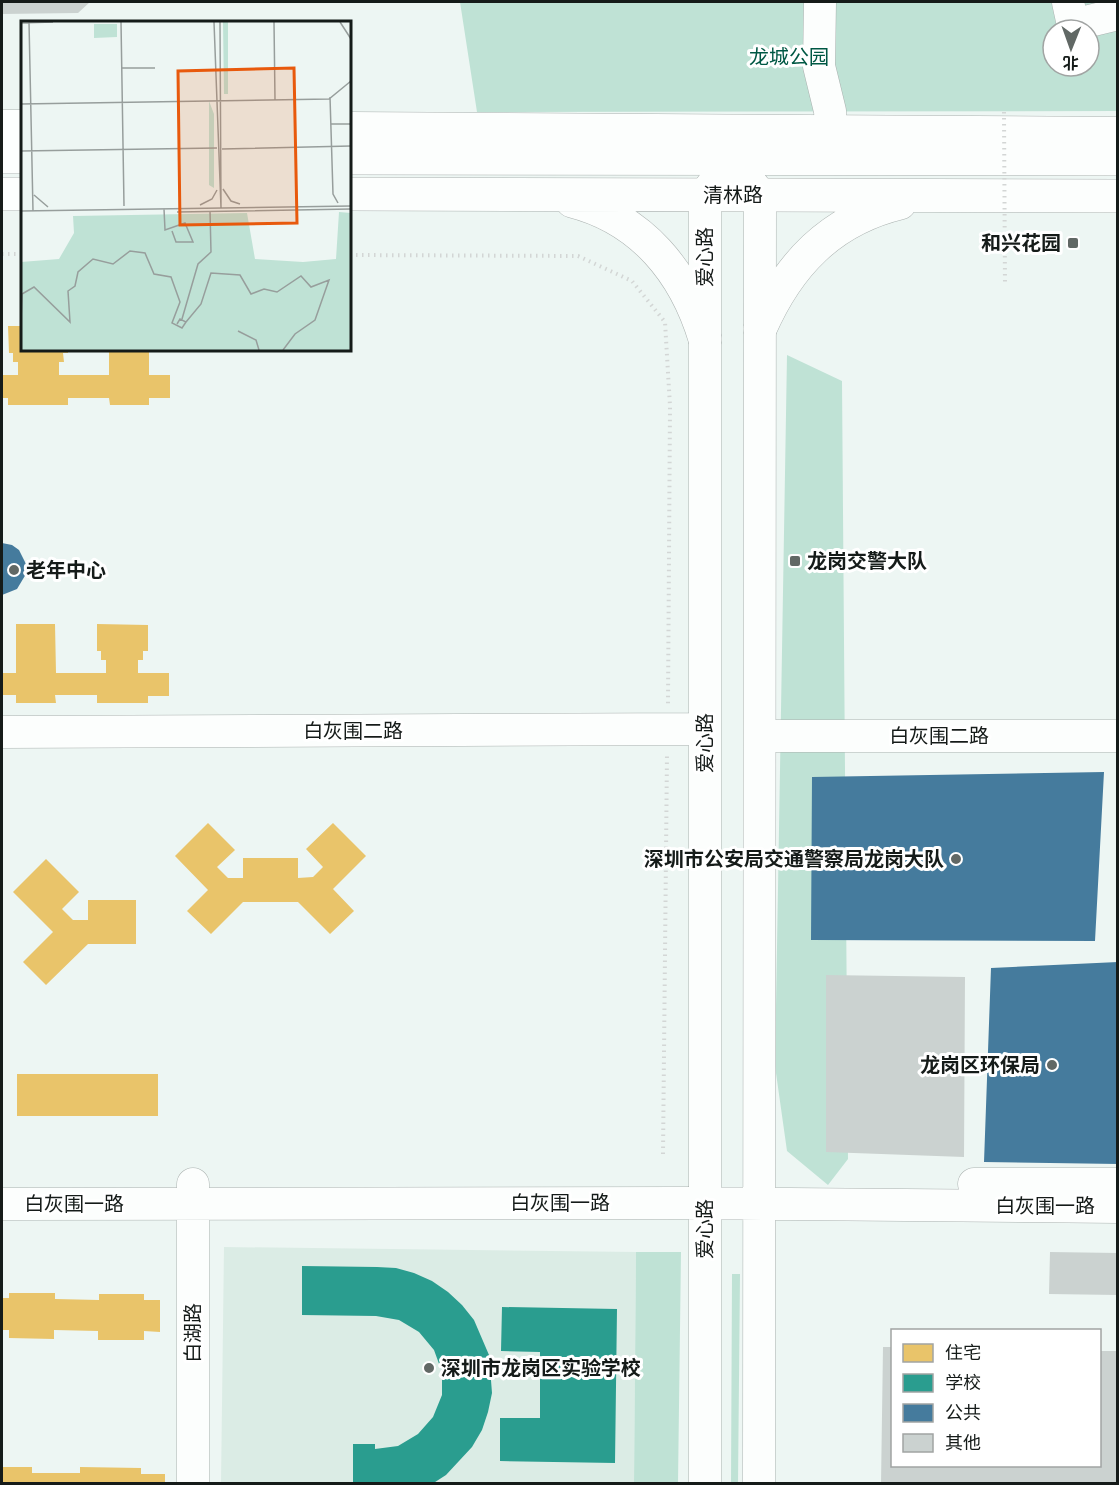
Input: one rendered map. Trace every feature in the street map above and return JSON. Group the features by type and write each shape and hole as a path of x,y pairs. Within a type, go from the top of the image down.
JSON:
{"main road":[{"path":"2,157 21,157"},
{"name":"清林路","path":"351,158 1118,159"},
{"path":"2,194 21,194"},
{"name":"清林路","path":"351,194 1118,196"},
{"path":"547,195 595,207 632,228 660,254 682,284 696,310 705,339"},
{"path":"760,329 773,300 792,273 820,244 843,226 880,208 930,195"}],"street":[{"path":"820,2 819,66 830,111 831,131"},
{"path":"1068,2 1073,25 1118,14"},
{"path":"2,126 21,126"},
{"path":"351,128 1118,133"},
{"path":"705,195 732,158 760,195 759,1484"},
{"name":"爱心路","path":"705,195 705,1484"},
{"name":"白灰围二路","path":"2,732 705,729"},
{"name":"白灰围二路","path":"760,736 1118,736"},
{"name":"白灰围一路","path":"2,1183 193,1193 705,1193 1118,1207"},
{"name":"白灰围一路","path":"759,1194 1118,1184"},
{"name":"白灰围一路","path":"2,1204 193,1193"},
{"name":"白湖路","path":"193,1193 193,1484"}],"path":[{"path":"1004,112 1005,286"},
{"path":"2,254 21,254"},
{"path":"351,255 578,256 632,281 665,322 670,406 663,1154"}],"shaded area":[{"name":"深圳市龙岗区实验学校","path":"224,1247 636,1252 634,1483 221,1484"}],"green space":[{"name":"龙城公园","path":"460,2 1117,2 1117,111 477,112"},
{"path":"787,355 842,381 848,1159 828,1185 787,1151 775,1066"},
{"path":"636,1252 681,1252 678,1483 634,1483"},
{"path":"732,1274 740,1274 738,1484 731,1483"}],"building: 住宅":[{"path":"8,326 21,326 21,351 68,351 68,353 63,353 64,362 59,362 59,375 109,375 109,351 149,351 149,375 170,375 170,398 149,398 149,405 110,405 109,398 68,398 68,405 8,405 8,398 2,398 2,375 18,375 18,362 13,362 13,353 9,353"},
{"path":"16,624 55,624 56,673 106,673 106,660 101,660 101,651 97,651 97,624 148,625 148,651 143,651 143,660 138,660 138,673 169,673 169,696 148,696 148,703 97,703 97,695 55,695 56,703 16,703 16,695 2,695 2,673 16,673"},
{"path":"208,823 235,850 217,867 228,878 243,878 243,858 298,858 298,878 313,877 323,867 306,849 333,823 366,856 333,889 354,911 330,934 298,902 243,902 211,934 187,911 208,890 175,856"},
{"path":"46,859 79,892 62,909 73,920 88,920 88,900 136,900 136,944 88,944 46,985 23,962 53,932 13,892"},
{"path":"17,1074 158,1074 158,1116 17,1116"},
{"path":"9,1293 55,1293 55,1299 99,1300 99,1294 144,1294 144,1300 160,1300 160,1332 144,1331 144,1340 98,1340 98,1331 54,1330 54,1339 9,1338 9,1330 2,1330 2,1298 9,1298"},
{"path":"2,1467 32,1467 32,1473 80,1473 80,1467 141,1468 141,1474 165,1474 165,1484 2,1484"}],"building: 学校":[{"path":"302,1266 396,1268 414,1273 448,1292 474,1320 489,1355 492,1393 488,1412 482,1430 472,1447 446,1475 432,1484 353,1484 353,1444 375,1444 375,1449 398,1446 418,1434 433,1417 442,1395 442,1372 434,1350 419,1332 399,1320 376,1316 302,1315"},
{"path":"502,1307 617,1309 615,1463 500,1461 500,1418 540,1418 540,1352 501,1351"}],"building: 公共":[{"name":"老年中心","path":"2,543 12,545 19,550 27,566 26,574 17,589 2,595"},
{"name":"深圳市公安局交通警察局龙岗大队","path":"1104,772 1095,941 811,940 812,777"},
{"name":"龙岗区环保局","path":"1118,962 1118,1164 984,1162 991,968"}],"building: 其他":[{"path":"2,2 90,2 78,13 2,14"},
{"path":"826,975 965,977 964,1157 826,1152"},
{"path":"1050,1252 1118,1253 1118,1295 1049,1294"},
{"path":"883,1347 891,1347 891,1467 1101,1467 1101,1351 1118,1351 1118,1484 881,1484"}],"place":[{"name":"和兴花园","path":"1073,243"},
{"name":"龙岗交警大队","path":"795,561"},
{"name":"老年中心","path":"14,570"},
{"name":"深圳市公安局交通警察局龙岗大队","path":"956,859"},
{"name":"龙岗区环保局","path":"1052,1065"},
{"name":"深圳市龙岗区实验学校","path":"429,1368"}]}
